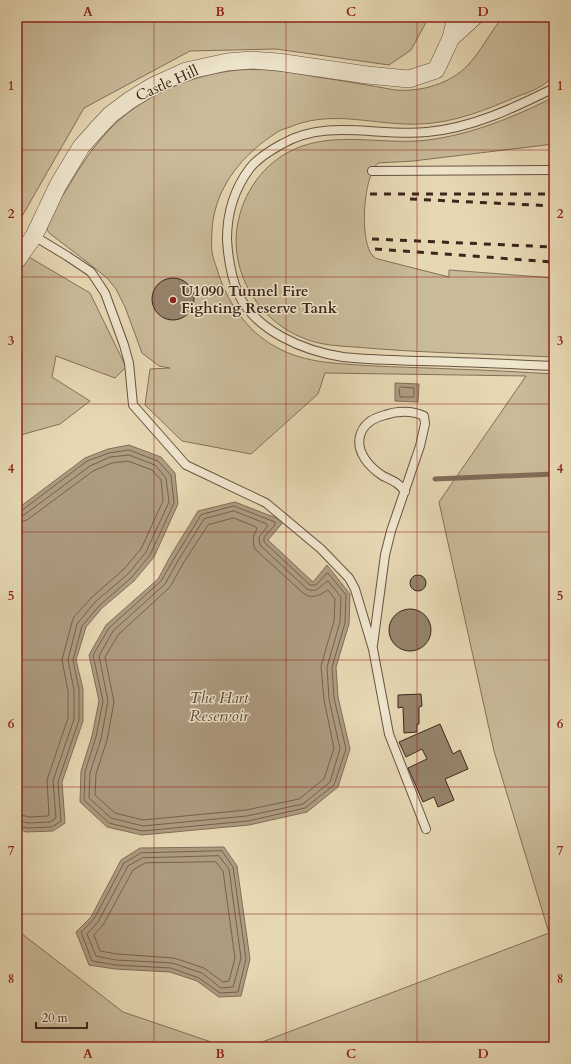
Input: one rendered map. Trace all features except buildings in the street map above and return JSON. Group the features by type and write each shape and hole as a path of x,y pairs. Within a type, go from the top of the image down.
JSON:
{"street":[{"name":"Castle Hill","path":"17,260 34,236 58,185 81,147 110,115 130,100 153,86 186,71 227,62 252,60 409,79 436,70 451,38 456,17"},
{"name":"Castle Hill","path":"451,38 474,17"}],"lane":[{"path":"554,88 494,115 454,128 426,132 400,133 328,129 306,133 283,143 251,167 231,204 227,226 231,272 239,295 252,313 275,334 308,349 343,357 554,366"},
{"path":"372,171 554,170"},
{"path":"34,236 91,272 105,294 124,344 129,363 133,406 186,465 266,503 321,549 349,578 355,589 373,648 390,734 426,829"},
{"path":"373,648 385,555 391,532 405,492 420,446 425,424 424,416 420,414 412,412 393,412 367,423 362,430 359,447 362,455 371,466 380,474 401,486 405,492"}],"shaded area":[{"path":"17,17 429,17 411,50 389,65 276,49 190,51 84,108 17,225"},
{"path":"503,17 546,17 554,31 554,73 547,82 532,91 493,107 445,121 404,124 326,119 311,121 280,130 256,148 238,166 224,187 214,215 212,252 221,281 239,314 255,332 265,340 281,350 293,355 340,364 554,374 554,1047 249,1047 549,933 494,751 439,502 526,376 325,373 318,394 251,454 182,441 145,405 150,369 170,368 159,366 142,353 125,307 116,289 107,278 50,234 47,229 48,220 95,146 116,123 129,112 157,94 206,76 239,70 278,71 395,90 415,90 425,88 444,82 461,72 473,59"},
{"path":"554,97 554,144 413,161 378,163 373,170 366,194 364,224 369,249 373,256 378,259 449,277 449,270 554,278 554,357 405,351 322,344 303,338 289,331 276,322 254,299 241,271 237,256 237,227 244,202 250,191 265,170 274,161 302,146 319,142 337,140 428,140 461,134 493,124"},
{"path":"17,250 90,293 126,367 115,378 56,356 52,377 90,401 60,424 17,436"},
{"path":"17,930 123,1012 226,1047 17,1047"}],"water":[{"path":"395,383 419,384 418,402 395,401"},
{"path":"129,445 161,457 175,473 178,504 154,557 134,581 102,608 86,627 76,660 83,689 83,721 62,782 65,823 53,831 26,832 17,828 17,509 85,458 108,449"},
{"name":"The Hart Reservoir","path":"235,502 284,521 268,540 313,582 327,565 350,594 349,624 336,667 338,697 350,749 338,787 307,812 249,825 142,835 107,827 80,802 81,771 92,736 99,701 89,655 106,625 158,579 198,511"},
{"path":"224,847 237,866 250,959 241,996 219,997 197,981 170,972 115,969 89,965 76,932 91,917 121,860 140,848"}],"waterway":[{"path":"435,479 554,474"}],"railway":[{"path":"370,194 554,194"},
{"path":"410,199 554,206"},
{"path":"372,239 554,247"},
{"path":"375,249 554,262"}],"place":[{"name":"U1090 Tunnel Fire Fighting Reserve Tank","path":"173,300"}]}
